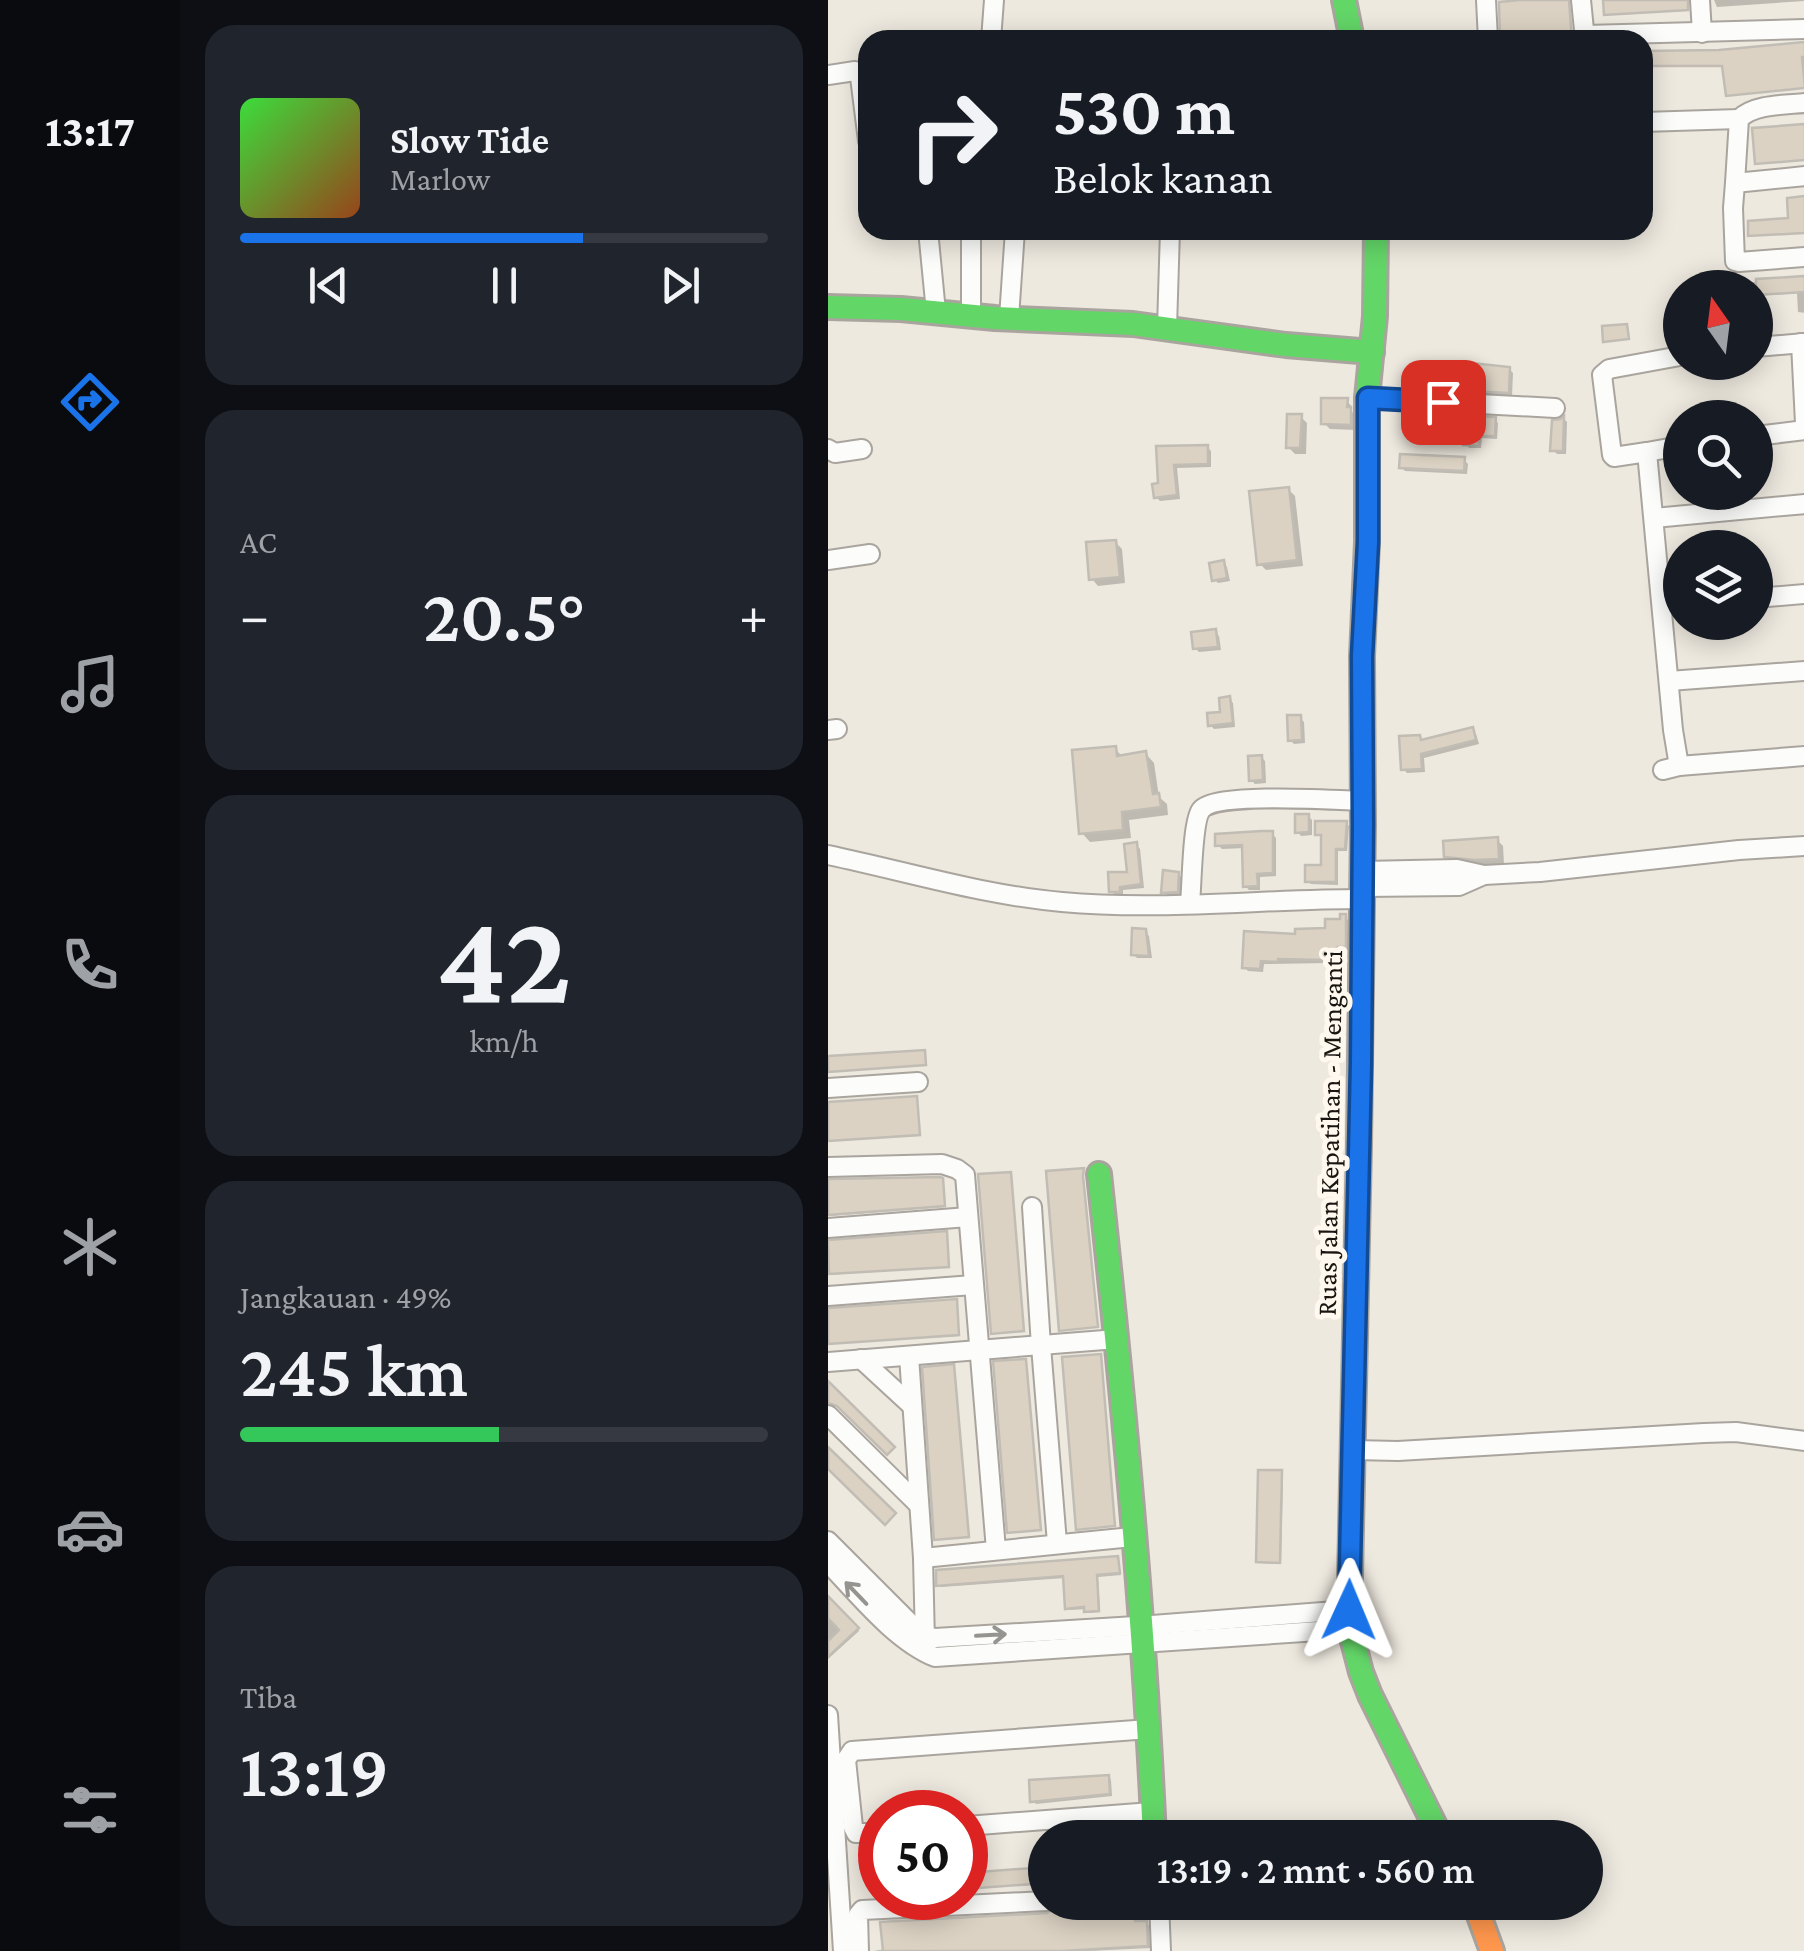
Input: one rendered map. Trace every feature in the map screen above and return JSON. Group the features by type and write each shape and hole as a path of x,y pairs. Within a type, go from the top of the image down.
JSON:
{"main road":[{"path":"1344,0 1350,30"},
{"name":"Ruas Jalan Kepatihan - Menganti","path":"1376,240 1362,656 1361,1081 1349,1620 1370,1695 1432,1820"},
{"path":"828,307 1167,328 1286,345 1372,352"},
{"path":"1099,1174 1117,1340 1149,1729 1153,1820"},
{"path":"1482,1920 1492,1951"}],"street":[{"path":"992,30 994,0"},
{"path":"1486,0 1488,30"},
{"path":"1581,0 1585,30"},
{"path":"1700,0 1702,33"},
{"path":"1653,35 1804,29"},
{"path":"828,75 858,74"},
{"path":"1653,122 1739,119 1748,111 1804,103"},
{"path":"1739,119 1732,208 1735,261 1804,258"},
{"path":"1735,183 1804,176"},
{"path":"929,240 936,312"},
{"path":"971,240 971,315"},
{"path":"1008,318 1014,240"},
{"path":"1167,328 1170,240"},
{"path":"1773,345 1803,343 1804,427 1773,433"},
{"path":"1663,359 1608,369 1602,375 1612,456 1663,449"},
{"path":"1368,398 1556,408"},
{"path":"828,449 862,449"},
{"path":"1647,452 1663,562"},
{"path":"1654,518 1804,504"},
{"path":"828,560 870,554"},
{"path":"1773,597 1804,594"},
{"path":"1671,640 1671,768 1804,756"},
{"path":"1669,681 1804,671"},
{"path":"1190,903 1198,815 1208,804 1253,800 1363,801"},
{"path":"828,855 1028,899 1134,904 1190,903 1362,886 1457,869 1484,875 1554,871 1804,846"},
{"path":"828,1088 918,1082"},
{"path":"828,1167 934,1164 953,1167 966,1180 996,1550"},
{"path":"1032,1207 1057,1543"},
{"path":"828,1228 968,1217"},
{"path":"828,1296 973,1285"},
{"path":"828,1362 1117,1340"},
{"path":"910,1356 925,1644"},
{"path":"861,1359 912,1406"},
{"path":"828,1415 919,1505"},
{"path":"1353,1450 1398,1451 1704,1432 1804,1440"},
{"path":"922,1558 1132,1537"},
{"path":"828,1541 935,1657 1140,1634 1349,1620"},
{"path":"828,1563 876,1613 925,1644"},
{"path":"828,1715 842,1951"},
{"path":"858,1833 853,1827 846,1760 852,1751 1149,1729"},
{"path":"988,1824 1152,1812"},
{"path":"860,1951 858,1915 862,1910 1028,1902"},
{"path":"1160,1920 1161,1951"}],"building":[{"path":"1569,0 1571,30 1500,30 1499,2"},
{"path":"1603,0 1688,0 1688,10 1604,15"},
{"path":"1805,42 1805,88 1726,96 1722,66 1653,66 1653,51"},
{"path":"1805,124 1805,160 1755,164 1752,128"},
{"path":"1805,196 1805,233 1748,236 1748,221 1788,218 1787,198"},
{"path":"1805,276 1805,292 1773,294 1773,278"},
{"path":"1627,324 1629,339 1603,342 1602,326"},
{"path":"1471,363 1510,367 1509,393 1469,391 1470,382 1444,382 1444,368 1471,369"},
{"path":"1321,398 1348,398 1351,425 1321,424"},
{"path":"1287,414 1302,414 1300,448 1286,448"},
{"path":"1406,414 1496,417 1495,436 1479,436 1479,446 1463,445 1464,430 1406,427"},
{"path":"1564,416 1563,451 1550,451 1552,420"},
{"path":"1208,445 1208,464 1174,465 1177,495 1154,498 1152,484 1158,483 1156,446"},
{"path":"1400,454 1465,457 1464,471 1399,468"},
{"path":"1289,487 1297,560 1257,565 1249,491"},
{"path":"1116,540 1120,577 1089,580 1086,542"},
{"path":"1224,560 1227,578 1212,581 1209,563"},
{"path":"1216,629 1218,647 1193,649 1191,632"},
{"path":"1230,696 1233,723 1208,726 1207,713 1220,712 1219,698"},
{"path":"1287,715 1301,715 1302,740 1288,741"},
{"path":"1473,727 1476,740 1421,754 1422,769 1401,770 1399,736 1420,735 1421,740"},
{"path":"1116,746 1117,756 1146,751 1153,794 1159,793 1161,807 1122,812 1123,830 1079,834 1072,750"},
{"path":"1262,755 1263,780 1249,781 1248,756"},
{"path":"1295,814 1309,814 1309,832 1295,833"},
{"path":"1315,821 1347,821 1345,849 1336,849 1336,882 1305,882 1305,865 1321,865 1321,835 1315,835"},
{"path":"1273,831 1273,873 1257,874 1258,886 1243,887 1242,845 1215,846 1215,834"},
{"path":"1498,837 1499,859 1444,857 1443,841"},
{"path":"1137,842 1141,884 1109,892 1108,872 1127,872 1124,844"},
{"path":"1163,870 1179,872 1178,892 1161,893"},
{"path":"1340,914 1346,914 1346,947 1338,947 1339,953 1325,953 1325,960 1278,959 1261,961 1260,969 1242,968 1244,931 1295,934 1295,929 1325,928 1325,919 1340,919"},
{"path":"1132,928 1146,929 1149,956 1131,955"},
{"path":"925,1050 926,1065 828,1072 828,1056"},
{"path":"917,1096 920,1135 828,1141 828,1102"},
{"path":"1084,1168 1098,1327 1059,1331 1046,1171"},
{"path":"1011,1172 1024,1331 991,1334 978,1174"},
{"path":"940,1177 945,1206 828,1215 828,1179"},
{"path":"947,1231 949,1267 829,1274 828,1240"},
{"path":"957,1299 959,1335 828,1344 828,1308"},
{"path":"1101,1354 1115,1526 1076,1530 1062,1357"},
{"path":"1026,1359 1041,1530 1007,1533 993,1361"},
{"path":"954,1364 969,1537 934,1540 922,1367"},
{"path":"828,1381 895,1447 887,1455 837,1406 828,1403"},
{"path":"828,1447 896,1513 885,1525 828,1469"},
{"path":"1258,1470 1282,1470 1280,1563 1256,1562"},
{"path":"1118,1556 1120,1573 1097,1575 1099,1611 1084,1612 1084,1607 1065,1609 1063,1576 936,1586 936,1570"},
{"path":"828,1596 859,1628 828,1657 828,1641 839,1630 828,1618"},
{"path":"1109,1775 1110,1794 1030,1802 1029,1780"},
{"path":"1028,1868 1028,1884 988,1887 988,1871"},
{"path":"1028,1914 1028,1920 1147,1921 1148,1946 1061,1951 883,1951 880,1922 988,1920 988,1916"}],"traffic: fast":[{"path":"1344,0 1350,30"},
{"path":"1359,1145 1362,656 1367,398 1375,316 1376,240"},
{"path":"828,307 1133,324 1286,345 1372,352"},
{"path":"1099,1174 1132,1506 1153,1820"},
{"path":"1352,1480 1349,1626 1370,1695 1432,1820"}],"traffic: slow":[{"path":"1352,1480 1359,1145"},
{"path":"1481,1920 1492,1951"}],"route":[{"path":"1349,1610 1361,1063 1362,656 1368,542 1368,398 1443,402"}]}
